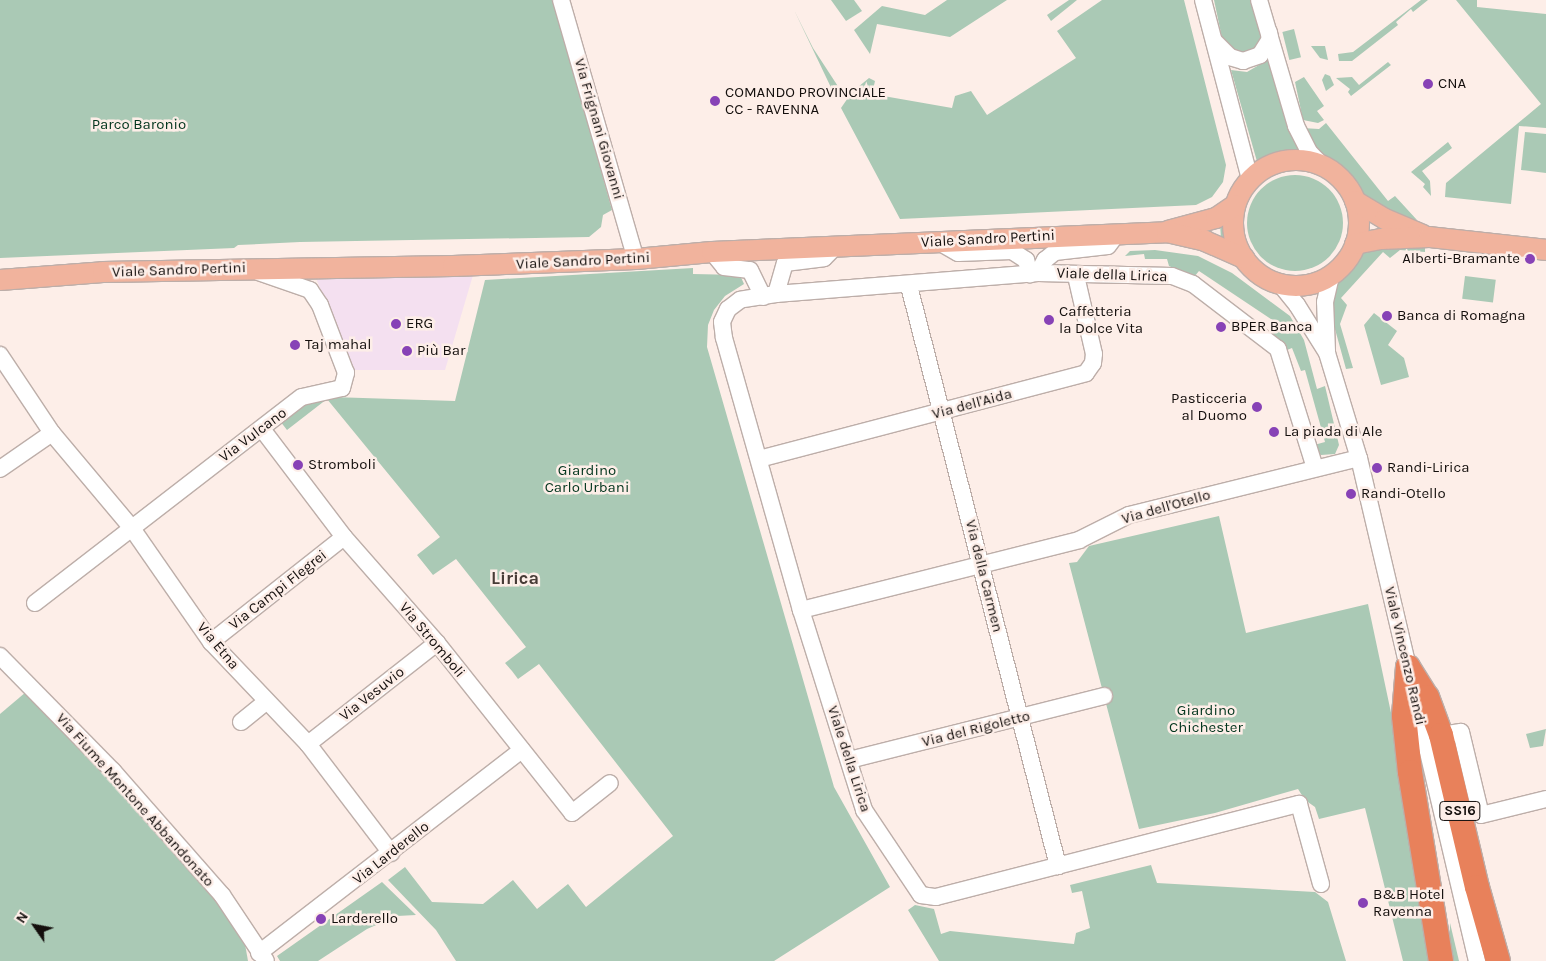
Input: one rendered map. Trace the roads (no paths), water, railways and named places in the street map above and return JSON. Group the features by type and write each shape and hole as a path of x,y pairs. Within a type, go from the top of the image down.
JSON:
{"highway":[{"name":"SS16","path":"1408,668 1427,697 1441,735 1476,887 1498,961"},
{"name":"SS16","path":"1408,668 1404,716 1410,772 1442,951 1441,961"}],"main road":[{"path":"1290,160 1323,166 1339,177 1355,201 1359,223 1355,244 1349,256 1331,275 1306,285 1280,284 1256,271 1244,258 1234,233 1236,205 1250,179 1269,166 1290,160"},
{"path":"1355,201 1385,219 1430,237"},
{"name":"Viale Sandro Pertini","path":"0,280 103,272 248,268 444,267 636,259 712,252 1167,232 1216,218 1236,205"},
{"name":"Viale Sandro Pertini","path":"1167,232 1205,241 1244,258"},
{"path":"1355,244 1381,239 1430,237 1546,250"}],"street":[{"name":"Via Frignani Giovanni","path":"561,0 636,259"},
{"path":"1203,0 1250,179"},
{"path":"1258,0 1268,25 1296,126 1309,152 1323,166"},
{"path":"1213,40 1230,57 1252,59 1266,48 1270,39 1268,25"},
{"name":"Viale della Lirica","path":"1034,274 1045,260 1056,252 1108,246 1117,234"},
{"path":"939,242 958,253 1012,251 1026,260 1034,274"},
{"path":"712,252 724,268 750,270 769,296 785,263 824,258 835,247"},
{"name":"Via Vulcano","path":"35,604 131,527 302,397 342,388 346,373 320,305 310,290 248,268"},
{"name":"Viale della Lirica","path":"1315,468 1283,358 1268,338 1183,279 1159,275 1076,276 1034,274 909,286 769,296 740,300 728,309 722,322 724,338 801,610 864,810 922,895 936,897 1298,804 1321,884"},
{"name":"Viale Vincenzo Randi","path":"1327,353 1325,302 1331,275"},
{"name":"Via dell'Aida","path":"759,459 1086,373 1093,363 1094,354 1076,276"},
{"name":"Viale Vincenzo Randi","path":"1280,284 1298,304 1327,353 1360,458 1477,961"},
{"name":"Via della Carmen","path":"909,286 943,412 1058,866"},
{"name":"Via Etna","path":"0,355 52,433 131,527 211,642 308,744 391,853"},
{"name":"Via Stromboli","path":"262,429 344,538 436,643 572,813 610,783"},
{"path":"0,469 52,433"},
{"name":"Via dell'Otello","path":"801,610 980,563 1078,540 1129,515 1360,458"},
{"name":"Via Campi Flegrei","path":"211,642 344,538"},
{"name":"Via Vesuvio","path":"308,744 436,643"},
{"name":"Via Fiume Montone Abbandonato","path":"0,656 113,771 222,896 261,958"},
{"name":"Via del Rigoletto","path":"849,760 1104,696"},
{"path":"241,722 267,701"},
{"path":"1441,735 1461,732 1481,815 1546,799"},
{"name":"Via Larderello","path":"261,958 522,750"}],"place":[{"name":"CNA","path":"1428,84"},
{"name":"COMANDO PROVINCIALE CC - RAVENNA","path":"715,101"},
{"name":"Alberti-Bramante","path":"1530,259"},
{"name":"Banca di Romagna","path":"1387,316"},
{"name":"Caffetteria la Dolce Vita","path":"1049,320"},
{"name":"ERG","path":"396,324"},
{"name":"BPER Banca","path":"1221,327"},
{"name":"Taj mahal","path":"295,345"},
{"name":"Più Bar","path":"407,351"},
{"name":"Pasticceria al Duomo","path":"1257,407"},
{"name":"La piada di Ale","path":"1274,432"},
{"name":"Stromboli","path":"298,465"},
{"name":"Randi-Lirica","path":"1377,468"},
{"name":"Randi-Otello","path":"1351,494"},
{"name":"B&B Hotel Ravenna","path":"1363,903"},
{"name":"Larderello","path":"321,919"}],"district":[{"name":"Lirica","path":"515,578"}],"park label":[{"name":"Parco Baronio","path":"139,125"},
{"name":"Giardino Carlo Urbani","path":"587,478"},
{"name":"Giardino Chichester","path":"1206,718"}]}
